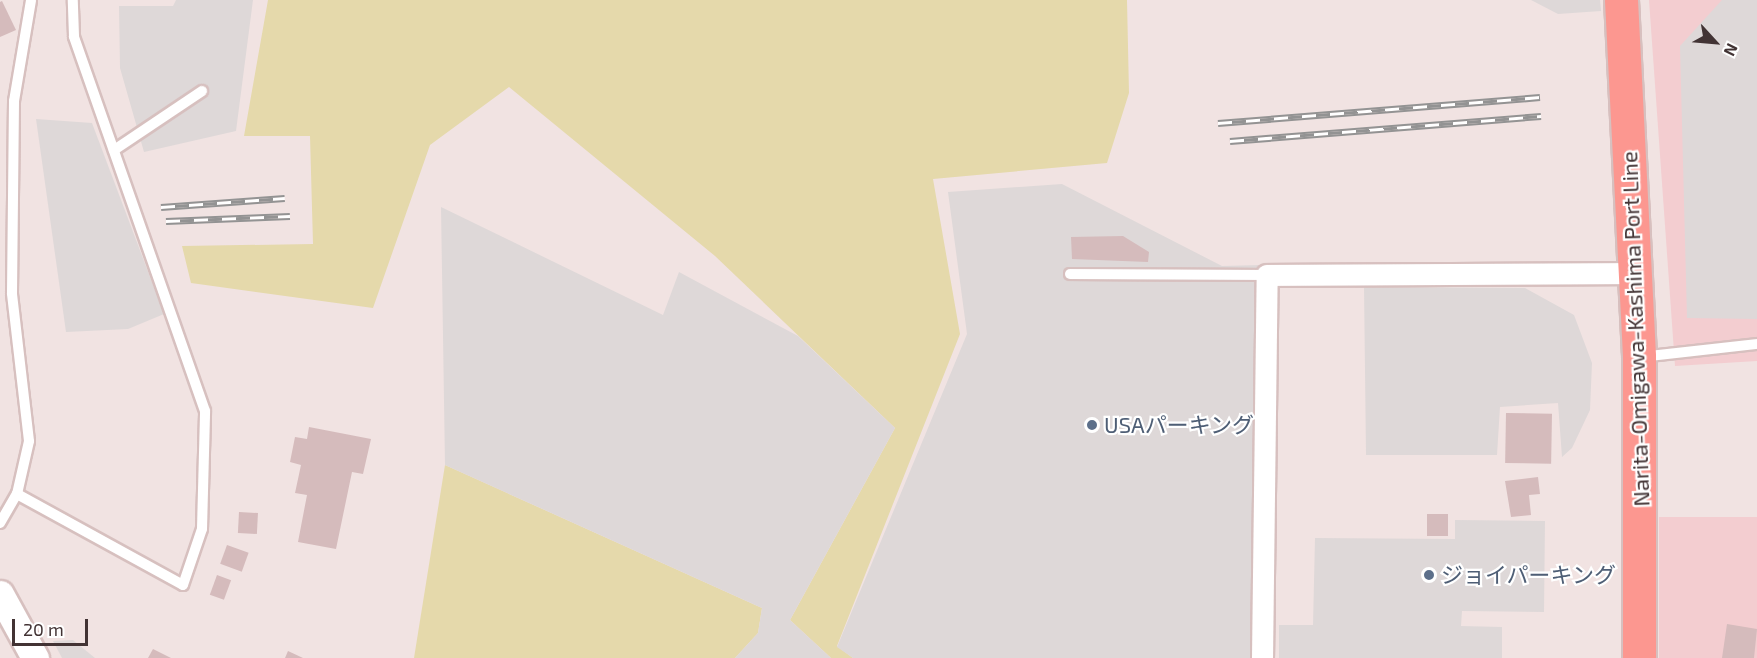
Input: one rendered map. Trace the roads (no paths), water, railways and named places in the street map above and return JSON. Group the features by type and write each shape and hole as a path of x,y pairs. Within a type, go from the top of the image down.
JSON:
{"main road":[{"name":"Narita-Omigawa-Kashima Port Line","path":"1621,0 1639,357 1639,658"}],"street":[{"path":"1262,658 1267,275 1636,273"},
{"path":"0,594 35,658"}],"lane":[{"path":"0,524 17,494 28,441 12,293 14,101 31,0"},
{"path":"17,494 183,585 202,529 205,411 74,36 73,0"},
{"path":"114,150 202,91"},
{"path":"1070,274 1267,275"},
{"path":"1639,357 1757,344"}],"railway":[{"path":"1218,123 1540,97"},
{"path":"1230,141 1541,116"},
{"path":"161,207 285,198"},
{"path":"166,221 290,216"}],"place":[{"name":"USAパーキング","path":"1092,425"},
{"name":"ジョイパーキング","path":"1429,575"}]}
